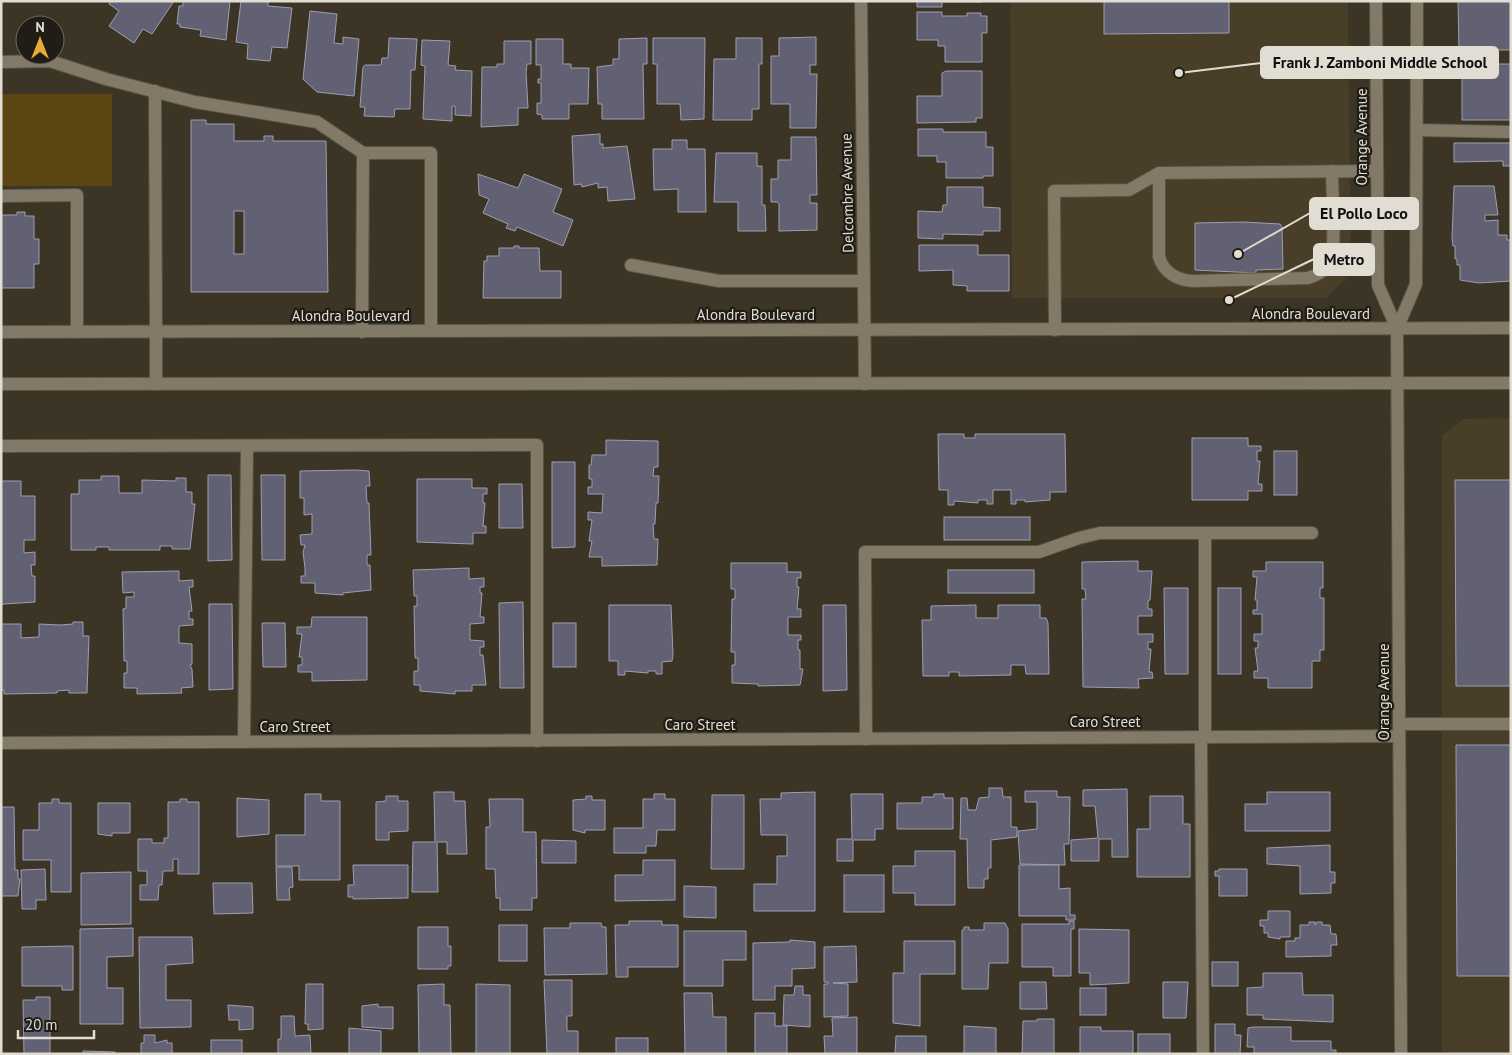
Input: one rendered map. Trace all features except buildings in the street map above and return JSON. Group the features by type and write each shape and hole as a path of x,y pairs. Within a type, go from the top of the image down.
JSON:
{"street":[{"name":"Delcombre Avenue","path":"861,1 865,384"},
{"name":"Orange Avenue","path":"1376,1 1378,285 1397,329 1401,1054"},
{"name":"Orange Avenue","path":"1397,329 1416,284 1417,1"},
{"path":"1,62 50,62 195,102 317,122 363,154 431,153 432,331"},
{"path":"155,91 156,384"},
{"path":"1417,130 1511,132"},
{"path":"362,332 363,154"},
{"path":"1159,173 1159,257 1161,264 1175,277 1183,281 1193,281 1308,278 1318,275 1326,267 1332,250 1332,171"},
{"path":"1055,330 1054,192 1129,190 1159,173 1377,171"},
{"path":"3,196 76,195 77,332"},
{"path":"631,265 719,281 864,281"},
{"name":"Alondra Boulevard","path":"1,332 1511,328"},
{"path":"1,384 1511,383"},
{"path":"1,446 537,445 537,741"},
{"path":"244,742 247,446"},
{"path":"866,739 864,552 1039,552 1079,538 1100,534 1312,534"},
{"path":"1202,1054 1205,534"},
{"name":"Caro Street","path":"1,743 1203,737 1511,724"}],"shaded area":[{"path":"1010,1 1348,1 1351,274 1326,298 1012,298"},
{"path":"1,94 112,94 112,186 1,186"},
{"path":"1511,418 1511,1054 1442,1054 1442,435 1464,419"}],"place":[{"name":"Frank J. Zamboni Middle School","path":"1179,73"},
{"name":"El Pollo Loco","path":"1238,254"},
{"name":"Metro","path":"1229,300"}]}
